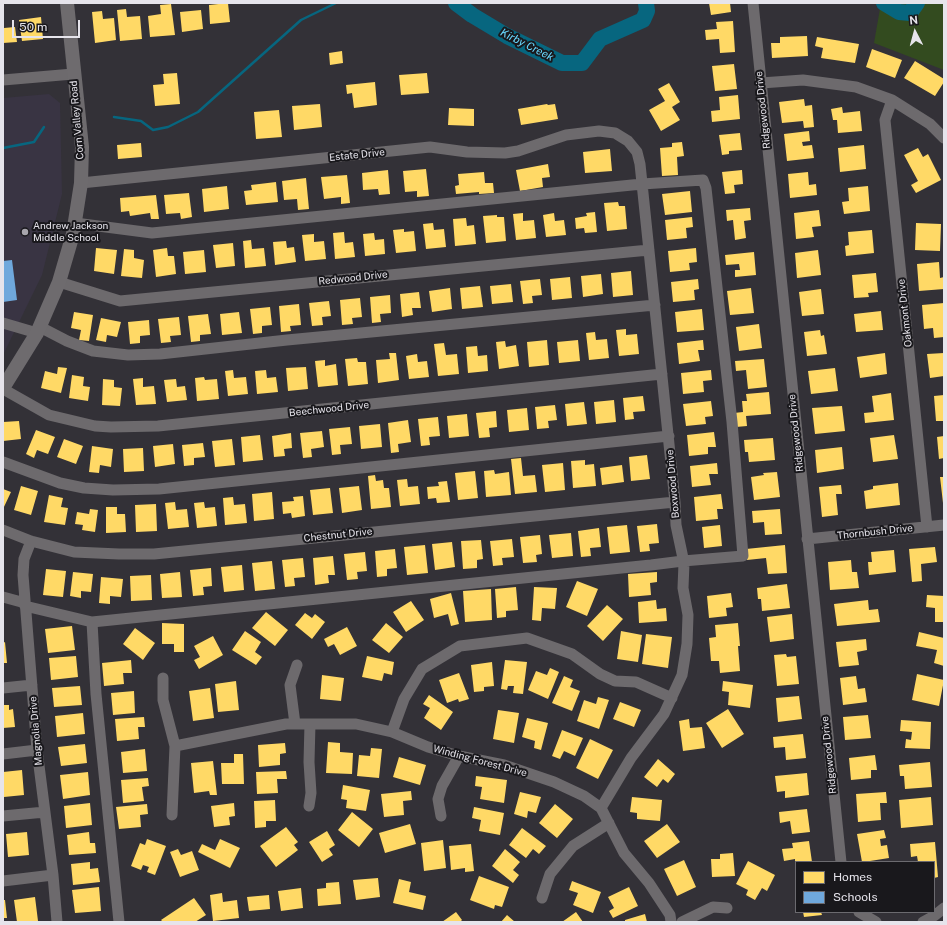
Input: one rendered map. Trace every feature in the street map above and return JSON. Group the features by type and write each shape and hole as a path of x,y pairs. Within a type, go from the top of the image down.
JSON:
{"main road":[{"name":"Corn Valley Road","path":"3,389 38,330 59,282 75,223 81,183 82,147 73,74 67,3"}],"street":[{"name":"Ridgewood Drive","path":"753,3 841,861"},
{"path":"3,80 73,74"},
{"path":"760,83 803,80 828,82 856,87 892,100 930,124 944,138"},
{"name":"Oakmont Drive","path":"892,100 885,120 927,527"},
{"name":"Estate Drive","path":"81,183 430,147 466,152 505,153 518,151 566,135 599,131 615,133 628,141"},
{"name":"Boxwood Drive","path":"601,808 631,758 664,714 682,675 687,644 688,615 683,588 683,561 676,525 675,502 640,164 637,152 628,141"},
{"path":"3,597 25,605 92,622 743,556 731,414 706,188 703,180 642,184 152,233 75,223"},
{"name":"Redwood Drive","path":"59,282 120,301 649,250"},
{"path":"3,323 38,330 93,351 128,355 160,354 654,304"},
{"name":"Beechwood Drive","path":"3,389 49,415 95,426 158,426 662,374"},
{"path":"3,462 60,483 84,488 113,490 159,489 668,436"},
{"name":"Chestnut Drive","path":"3,530 31,541 74,552 154,554 675,502"},
{"name":"Thornbush Drive","path":"807,539 944,525"},
{"name":"Magnolia Drive","path":"31,541 24,559 23,575 25,605 37,750 53,875 57,922"},
{"path":"92,622 96,694 119,922"},
{"path":"392,732 404,699 422,669 460,646 527,638 572,654 600,674 615,681 636,682 672,698"},
{"path":"295,724 290,685 296,665"},
{"path":"163,678 163,700 175,746 172,815"},
{"path":"3,688 32,685"},
{"name":"Winding Forest Drive","path":"175,746 286,724 356,724 392,732 428,747 459,756 504,765 554,782 584,796 601,808 624,853 649,884 670,915 671,922"},
{"path":"309,806 311,793 309,762 310,724"},
{"path":"3,754 37,750"},
{"path":"441,816 438,799 442,786 459,756"},
{"path":"3,816 45,812"},
{"path":"542,898 550,874 573,846 609,823"},
{"path":"3,881 53,875"},
{"path":"682,922 713,907 727,908"},
{"path":"923,922 944,908"},
{"path":"861,913 876,922"}],"shaded area":[{"name":"Andrew Jackson Middle School","path":"49,94 60,103 62,194 42,275 3,355 3,98"}],"green space":[{"path":"881,3 944,3 944,70 874,43"}],"building: Homes":[{"path":"228,3 230,22 210,24 209,5"},
{"path":"709,3 730,3 731,12 711,15"},
{"path":"171,4 175,35 150,37 148,16 161,14 160,5"},
{"path":"126,9 127,17 140,16 142,39 120,41 117,10"},
{"path":"201,10 203,29 182,32 180,12"},
{"path":"102,11 103,19 114,18 116,40 95,43 92,12"},
{"path":"41,17 43,39 22,41 19,20"},
{"path":"733,21 735,52 720,53 719,39 706,40 705,30 717,29 716,22"},
{"path":"3,25 4,28 15,27 17,42 3,43"},
{"path":"807,36 808,56 772,58 771,43 780,43 780,37"},
{"path":"817,37 859,44 855,63 821,58 823,48 815,46"},
{"path":"872,49 902,60 895,78 866,67"},
{"path":"342,51 343,63 330,65 329,53"},
{"path":"915,61 944,79 944,82 935,96 904,78"},
{"path":"734,64 737,89 715,91 712,66"},
{"path":"177,73 180,104 155,106 153,85 164,84 163,74"},
{"path":"427,73 429,93 401,95 399,75"},
{"path":"375,82 377,105 354,108 352,93 347,94 346,85"},
{"path":"669,83 680,102 672,107 680,120 661,131 649,110 665,101 658,89"},
{"path":"738,95 740,119 712,122 711,111 720,110 719,97"},
{"path":"804,99 805,106 812,105 814,127 804,128 803,121 782,123 779,102"},
{"path":"320,104 322,127 294,130 292,106"},
{"path":"555,104 558,119 521,125 518,109"},
{"path":"842,107 843,113 860,111 862,131 838,133 837,120 833,120 831,109"},
{"path":"449,108 474,109 474,126 448,125"},
{"path":"279,110 282,137 256,139 254,112"},
{"path":"809,131 810,141 802,142 803,146 812,145 814,158 787,161 784,134"},
{"path":"740,133 742,150 729,151 729,154 722,155 719,135"},
{"path":"682,142 684,156 677,157 678,175 662,176 660,148 672,147 672,143"},
{"path":"141,143 142,157 118,159 117,145"},
{"path":"864,145 866,169 840,172 838,148"},
{"path":"918,148 923,157 928,154 941,180 916,193 911,185 918,181 904,155"},
{"path":"610,149 612,171 585,173 583,152"},
{"path":"548,164 550,177 542,178 543,187 520,191 516,170"},
{"path":"426,169 429,196 417,197 417,191 405,192 403,171"},
{"path":"388,170 390,194 379,195 378,189 363,190 362,173"},
{"path":"742,170 743,184 734,185 735,193 725,194 722,172"},
{"path":"484,172 485,183 493,183 494,193 479,194 479,192 456,194 455,186 459,185 458,174"},
{"path":"808,172 809,185 816,184 817,195 790,198 788,174"},
{"path":"347,175 350,203 341,204 341,197 324,199 321,177"},
{"path":"306,178 309,209 298,210 297,199 284,200 282,181"},
{"path":"276,182 278,202 246,205 244,191 252,190 251,185"},
{"path":"227,186 229,209 204,212 202,189"},
{"path":"868,186 870,211 844,214 842,202 849,201 848,188"},
{"path":"690,191 692,212 665,215 662,194"},
{"path":"189,193 192,217 181,219 180,213 166,214 164,195"},
{"path":"156,195 159,219 151,219 150,213 130,216 129,211 121,212 120,198"},
{"path":"618,202 619,206 625,206 627,229 607,231 604,203"},
{"path":"750,208 751,220 744,221 746,238 735,240 733,220 727,221 726,210"},
{"path":"819,210 821,226 812,227 814,237 796,239 794,213"},
{"path":"595,212 597,232 585,233 584,228 576,229 575,218 587,216 586,213"},
{"path":"523,213 523,221 534,220 536,238 516,240 513,214"},
{"path":"554,213 555,221 564,220 566,235 546,237 543,215"},
{"path":"497,215 497,217 504,217 506,241 486,243 483,216"},
{"path":"692,217 693,227 686,228 687,238 667,240 665,220"},
{"path":"466,218 467,226 474,225 476,244 455,246 453,219"},
{"path":"433,223 434,230 444,229 446,247 426,249 423,224"},
{"path":"916,223 941,224 940,251 915,250"},
{"path":"404,229 404,232 414,231 416,251 396,253 393,230"},
{"path":"872,230 874,253 846,256 845,246 849,245 848,232"},
{"path":"344,232 345,243 353,242 355,257 335,259 333,233"},
{"path":"374,233 375,240 384,239 385,254 365,256 363,234"},
{"path":"314,234 314,242 324,241 326,259 305,261 302,235"},
{"path":"251,240 252,249 264,248 266,266 245,268 243,241"},
{"path":"286,241 287,248 294,247 296,262 275,265 273,242"},
{"path":"233,243 235,266 216,268 213,245"},
{"path":"96,248 117,250 114,274 94,271"},
{"path":"167,248 168,256 174,256 176,274 156,277 153,250"},
{"path":"696,248 697,262 689,263 690,270 670,272 668,251"},
{"path":"124,249 134,250 134,258 144,260 142,278 121,276"},
{"path":"204,250 206,272 185,274 183,252"},
{"path":"818,250 821,275 797,278 795,253"},
{"path":"754,252 756,275 735,277 735,270 740,270 739,264 726,265 725,255"},
{"path":"939,262 940,278 944,277 944,289 919,291 917,264"},
{"path":"631,271 633,295 613,297 611,273"},
{"path":"876,273 878,292 868,293 869,297 854,298 852,275"},
{"path":"601,274 603,294 583,297 581,276"},
{"path":"570,277 572,298 552,300 550,279"},
{"path":"540,279 542,295 532,296 533,303 523,304 520,281"},
{"path":"698,279 699,289 694,290 695,300 673,302 671,282"},
{"path":"511,284 513,302 492,304 490,286"},
{"path":"480,286 483,307 462,309 460,288"},
{"path":"450,288 452,309 432,312 429,291"},
{"path":"751,288 754,313 730,315 727,291"},
{"path":"821,289 824,314 802,316 799,292"},
{"path":"419,292 421,308 412,308 413,315 402,317 400,294"},
{"path":"390,295 391,313 380,314 381,322 372,323 370,297"},
{"path":"360,298 362,317 352,318 353,324 342,325 340,300"},
{"path":"329,301 331,316 322,317 323,325 312,326 309,303"},
{"path":"944,303 944,337 934,338 933,328 924,329 922,305"},
{"path":"299,304 301,325 290,326 291,331 281,332 279,306"},
{"path":"270,307 272,325 262,326 262,333 253,334 250,309"},
{"path":"702,309 704,330 677,332 675,312"},
{"path":"881,311 883,330 856,332 854,314"},
{"path":"74,312 93,315 89,341 79,340 81,330 71,328"},
{"path":"239,312 242,333 222,335 220,314"},
{"path":"208,314 211,334 200,335 200,341 191,342 188,316"},
{"path":"179,317 181,335 170,336 171,342 161,343 158,319"},
{"path":"101,318 121,322 117,337 107,335 106,342 96,340"},
{"path":"149,320 150,335 140,336 140,343 130,344 128,322"},
{"path":"759,324 762,348 739,351 736,327"},
{"path":"626,329 626,335 637,334 639,354 619,356 616,330"},
{"path":"820,330 821,336 824,335 827,354 807,356 804,332"},
{"path":"595,332 596,340 607,339 609,358 589,360 586,333"},
{"path":"547,340 549,365 529,367 527,342"},
{"path":"578,340 580,361 559,363 557,342"},
{"path":"703,340 704,350 698,350 700,361 679,364 677,343"},
{"path":"505,341 506,347 516,345 519,366 499,369 496,342"},
{"path":"444,343 446,355 457,354 459,374 438,376 434,344"},
{"path":"477,346 478,356 487,355 488,371 468,373 466,347"},
{"path":"389,353 396,353 399,380 378,383 376,360 390,359"},
{"path":"885,353 887,374 860,378 857,357"},
{"path":"944,353 944,376 930,378 927,354"},
{"path":"417,354 418,362 427,361 429,377 409,379 406,356"},
{"path":"357,358 358,362 366,362 368,384 348,386 345,359"},
{"path":"764,359 767,387 748,389 746,370 736,371 735,361"},
{"path":"325,360 325,366 336,364 338,385 318,387 315,361"},
{"path":"58,367 67,368 61,393 41,388 45,371 57,374"},
{"path":"306,367 308,389 288,391 286,368"},
{"path":"835,368 838,391 811,394 808,371"},
{"path":"233,370 234,378 246,377 248,394 228,396 225,371"},
{"path":"266,370 267,378 276,377 278,392 257,394 255,371"},
{"path":"711,370 712,380 703,381 704,392 683,394 681,373"},
{"path":"72,375 84,377 83,386 90,387 88,401 69,398"},
{"path":"204,377 205,380 217,379 219,399 197,401 195,378"},
{"path":"143,378 143,387 154,386 156,404 136,405 133,379"},
{"path":"103,379 114,380 114,387 122,388 120,406 102,405"},
{"path":"176,379 177,387 185,386 187,400 167,402 164,380"},
{"path":"769,392 771,414 746,416 747,426 736,427 734,413 743,412 742,401 747,401 746,394"},
{"path":"891,393 894,420 865,423 864,413 874,412 872,396"},
{"path":"944,395 944,421 936,421 934,396"},
{"path":"643,396 645,411 633,412 634,419 625,420 623,398"},
{"path":"614,400 616,422 596,424 594,402"},
{"path":"711,401 713,416 705,417 706,424 686,426 683,404"},
{"path":"584,402 587,424 567,426 565,404"},
{"path":"555,405 557,420 548,421 549,428 537,429 535,407"},
{"path":"842,406 845,431 815,434 812,408"},
{"path":"527,408 529,430 509,432 507,410"},
{"path":"496,411 497,427 489,428 490,437 479,438 476,413"},
{"path":"467,414 469,436 449,438 447,416"},
{"path":"438,417 440,436 429,437 430,445 421,446 418,419"},
{"path":"408,420 411,442 398,444 399,452 391,453 388,423"},
{"path":"19,421 21,439 3,441 3,422"},
{"path":"380,424 382,447 361,449 359,426"},
{"path":"350,427 352,444 340,445 341,454 332,455 329,429"},
{"path":"36,430 55,437 48,454 37,450 34,458 26,454"},
{"path":"322,431 324,447 311,449 312,457 303,458 300,433"},
{"path":"714,432 716,447 708,447 708,454 689,456 687,435"},
{"path":"291,433 292,448 284,449 285,456 274,457 272,436"},
{"path":"260,435 263,460 243,462 241,437"},
{"path":"894,435 898,459 873,462 870,438"},
{"path":"944,436 944,458 939,459 937,437"},
{"path":"773,438 775,460 749,462 748,452 745,452 744,440"},
{"path":"64,439 83,446 76,464 57,457"},
{"path":"232,439 235,465 215,467 212,441"},
{"path":"203,443 205,457 194,458 194,465 184,466 182,445"},
{"path":"173,444 175,464 155,467 153,446"},
{"path":"92,446 113,449 111,467 100,465 99,473 89,472"},
{"path":"842,447 844,469 817,473 815,450"},
{"path":"143,448 144,471 124,472 123,449"},
{"path":"647,455 650,479 631,481 629,457"},
{"path":"521,458 523,476 535,475 537,492 515,494 511,459"},
{"path":"585,460 585,465 594,464 596,486 573,488 571,461"},
{"path":"563,463 565,490 545,492 542,465"},
{"path":"717,463 718,474 709,474 711,485 692,487 690,466"},
{"path":"622,465 624,482 602,485 600,468"},
{"path":"494,470 495,474 509,472 511,495 486,497 484,471"},
{"path":"475,471 478,498 458,500 455,473"},
{"path":"777,472 780,497 754,500 751,477 764,475 763,473"},
{"path":"375,475 376,481 383,480 384,488 389,488 391,507 371,509 368,476"},
{"path":"940,477 944,477 944,503 943,503"},
{"path":"407,479 408,487 418,486 420,504 400,506 397,480"},
{"path":"447,481 450,502 437,503 436,498 428,499 427,487 439,486 438,482"},
{"path":"898,483 900,505 866,509 864,491 873,489 873,486"},
{"path":"841,485 842,494 836,494 838,515 822,517 819,487"},
{"path":"21,486 38,491 31,515 14,510"},
{"path":"359,486 362,510 342,513 339,488"},
{"path":"330,488 333,513 313,515 310,490"},
{"path":"3,489 11,492 3,509"},
{"path":"272,492 274,519 254,521 252,494"},
{"path":"721,494 723,509 717,509 718,519 696,521 694,497"},
{"path":"49,495 63,498 61,507 68,508 65,525 44,522"},
{"path":"303,496 305,516 292,518 291,513 283,514 282,502 294,501 293,497"},
{"path":"233,497 234,505 245,504 247,523 225,525 223,498"},
{"path":"175,502 176,510 187,509 189,527 168,529 165,503"},
{"path":"204,502 205,508 215,507 217,526 197,528 194,503"},
{"path":"156,504 157,531 136,532 135,505"},
{"path":"106,507 117,507 117,514 125,514 126,532 106,533"},
{"path":"90,509 98,510 95,532 82,530 83,525 75,524 77,512 89,514"},
{"path":"780,509 782,534 765,535 764,522 753,523 752,511"},
{"path":"657,524 659,543 649,544 650,551 640,552 637,526"},
{"path":"627,525 630,552 610,554 607,527"},
{"path":"720,525 722,546 704,548 702,527"},
{"path":"599,528 601,547 590,548 591,556 581,557 578,531"},
{"path":"571,533 573,556 552,558 549,535"},
{"path":"540,535 542,554 536,555 537,562 523,563 520,537"},
{"path":"512,539 514,557 502,558 503,565 493,566 490,541"},
{"path":"481,540 483,559 477,560 477,568 463,569 461,541"},
{"path":"452,542 455,567 435,570 432,544"},
{"path":"425,545 428,573 407,575 404,547"},
{"path":"785,545 787,573 768,574 766,558 747,560 746,549"},
{"path":"935,547 937,562 921,564 922,581 912,582 909,549"},
{"path":"395,549 397,568 387,569 387,576 377,577 375,551"},
{"path":"894,550 896,572 869,575 868,562 872,562 871,552"},
{"path":"365,552 367,571 357,572 358,579 347,580 344,554"},
{"path":"333,556 335,575 328,575 329,583 315,585 313,558"},
{"path":"303,558 305,577 294,578 295,586 285,587 282,560"},
{"path":"851,560 852,572 857,572 859,588 830,590 828,562"},
{"path":"272,561 275,589 255,591 252,563"},
{"path":"242,565 244,590 224,592 221,567"},
{"path":"211,568 212,586 203,587 204,595 193,596 190,570"},
{"path":"46,569 66,571 63,597 43,595"},
{"path":"73,572 93,574 91,592 81,591 81,598 70,596"},
{"path":"180,572 182,597 162,598 160,574"},
{"path":"657,572 657,582 650,583 651,595 629,597 628,574"},
{"path":"151,575 152,600 131,601 130,576"},
{"path":"101,577 123,579 121,597 110,596 110,604 99,603"},
{"path":"577,581 598,589 587,616 566,607"},
{"path":"787,584 790,608 762,611 761,599 758,599 757,588"},
{"path":"516,587 518,610 506,611 506,617 497,618 495,589"},
{"path":"534,587 557,588 555,609 542,608 541,621 532,620"},
{"path":"491,589 492,620 465,622 463,591"},
{"path":"451,593 459,624 451,626 448,614 434,618 430,599"},
{"path":"731,593 733,607 726,608 727,616 709,618 707,596"},
{"path":"927,595 944,596 944,622 935,622 935,608 926,607"},
{"path":"656,600 657,609 666,608 667,621 639,623 638,602"},
{"path":"868,600 869,610 878,609 880,622 837,626 834,604"},
{"path":"411,601 424,620 406,632 393,612"},
{"path":"607,605 623,619 603,641 587,626"},
{"path":"266,612 288,630 275,646 252,628"},
{"path":"305,613 312,618 315,614 325,622 312,639 295,625"},
{"path":"792,614 794,639 770,642 767,617"},
{"path":"162,623 184,624 184,652 174,652 174,644 162,644"},
{"path":"386,623 403,637 389,653 372,640"},
{"path":"738,623 740,671 720,673 719,661 711,661 709,638 716,637 715,625"},
{"path":"72,626 75,650 48,653 45,629"},
{"path":"347,627 357,646 340,655 334,644 328,647 324,639"},
{"path":"135,628 155,643 143,660 123,644"},
{"path":"245,631 261,642 255,652 262,657 256,665 232,650"},
{"path":"621,631 642,635 638,662 617,659"},
{"path":"919,632 944,638 944,666 934,663 937,650 916,646"},
{"path":"646,634 672,637 668,668 642,664"},
{"path":"213,636 223,655 199,669 194,660 200,657 194,646"},
{"path":"866,639 867,650 857,652 859,665 839,667 836,642"},
{"path":"5,642 7,663 3,663 3,643"},
{"path":"786,654 787,657 796,656 799,684 777,686 774,655"},
{"path":"76,656 78,677 51,680 49,658"},
{"path":"367,656 394,662 392,675 384,673 382,681 362,677"},
{"path":"131,660 132,673 123,673 124,684 104,686 102,663"},
{"path":"505,660 527,662 523,694 513,693 514,686 508,686 507,690 501,689"},
{"path":"492,662 494,686 484,687 484,691 474,692 471,665"},
{"path":"550,668 559,672 548,699 528,690 536,671 547,675"},
{"path":"459,673 469,699 459,702 458,699 447,703 439,680"},
{"path":"917,674 944,680 939,706 912,700"},
{"path":"322,675 344,678 341,701 320,699"},
{"path":"564,676 573,680 570,687 580,691 572,711 552,703"},
{"path":"856,676 858,689 865,688 867,702 843,705 840,678"},
{"path":"236,681 239,710 218,712 215,684"},
{"path":"723,681 753,685 750,708 728,705 729,692 722,691"},
{"path":"80,686 82,705 54,707 52,688"},
{"path":"210,688 214,718 193,721 189,691"},
{"path":"134,691 135,713 113,715 111,693"},
{"path":"429,695 453,712 441,730 424,718 430,708 423,704"},
{"path":"799,696 802,719 778,722 776,698"},
{"path":"598,697 609,700 599,729 577,721 584,700 596,704"},
{"path":"620,702 641,710 634,727 613,719"},
{"path":"3,705 9,705 9,710 13,709 15,727 3,728"},
{"path":"728,709 744,734 722,748 706,723"},
{"path":"498,710 519,713 514,743 493,739"},
{"path":"83,713 85,734 57,737 55,716"},
{"path":"868,715 871,738 845,740 843,717"},
{"path":"144,717 145,727 138,727 139,739 117,741 115,719"},
{"path":"527,718 548,723 541,750 534,748 535,741 522,737"},
{"path":"689,719 690,728 702,727 705,748 683,751 679,721"},
{"path":"901,720 931,722 930,749 905,748 906,739 911,740 912,732 900,731"},
{"path":"562,730 583,738 575,756 564,751 560,759 552,756"},
{"path":"803,734 806,758 786,760 785,747 774,748 773,737"},
{"path":"590,739 613,750 598,779 576,768"},
{"path":"328,742 340,743 340,752 353,753 352,774 326,773"},
{"path":"285,743 286,753 280,754 280,765 259,767 258,745"},
{"path":"85,744 87,763 61,766 58,747"},
{"path":"371,748 382,749 379,778 357,776 359,755 370,756"},
{"path":"145,749 147,771 123,773 121,752"},
{"path":"234,754 243,754 244,784 222,784 221,763 234,763"},
{"path":"875,755 877,770 871,770 871,778 851,780 849,758"},
{"path":"399,757 426,765 420,785 393,777"},
{"path":"658,759 675,774 668,783 663,779 657,787 644,777"},
{"path":"213,761 217,795 210,795 209,791 194,793 191,763"},
{"path":"930,762 932,787 905,789 904,776 900,776 899,765"},
{"path":"22,770 24,795 4,797 3,772"},
{"path":"286,771 287,779 277,779 278,793 257,794 256,772"},
{"path":"88,772 90,795 63,799 60,775"},
{"path":"807,773 809,795 785,798 785,791 777,792 775,776"},
{"path":"476,776 507,780 504,803 480,799 482,787 475,786"},
{"path":"148,778 149,786 142,787 144,801 123,803 121,780"},
{"path":"343,785 370,790 366,811 346,808 347,800 341,799"},
{"path":"411,791 412,800 403,801 404,815 384,817 381,794"},
{"path":"520,792 541,797 536,813 528,811 527,818 514,814"},
{"path":"886,792 887,803 880,803 881,820 858,822 856,794"},
{"path":"632,797 662,800 660,821 637,819 637,813 630,812"},
{"path":"931,797 933,825 901,828 899,800"},
{"path":"275,800 276,821 266,821 266,827 255,828 254,801"},
{"path":"90,803 92,825 66,828 64,806"},
{"path":"234,803 235,816 229,817 230,825 214,827 211,806"},
{"path":"147,804 148,814 140,815 141,827 119,829 116,807"},
{"path":"555,804 573,819 557,838 539,823"},
{"path":"474,807 504,813 500,835 479,831 481,820 472,818"},
{"path":"807,809 810,832 792,834 790,821 780,823 779,812"},
{"path":"352,812 373,829 359,847 338,830"},
{"path":"410,824 416,844 385,853 379,833"},
{"path":"667,824 680,842 657,858 644,841"},
{"path":"286,827 298,842 294,845 298,850 276,867 260,846"},
{"path":"522,828 546,846 539,854 533,849 526,858 509,845"},
{"path":"884,830 886,838 880,839 881,846 887,845 889,858 862,861 857,834"},
{"path":"327,831 335,845 329,849 333,855 322,862 309,842"},
{"path":"27,832 29,855 8,857 6,834"},
{"path":"89,832 90,843 95,843 96,853 69,855 67,835"},
{"path":"147,839 166,846 155,875 147,872 149,867 143,865 141,870 131,866 140,843 145,845"},
{"path":"220,839 240,848 230,868 198,852 202,844 215,850"},
{"path":"443,840 446,868 424,871 421,843"},
{"path":"809,841 812,861 795,861 795,859 784,861 782,849 793,848 792,843"},
{"path":"935,842 938,877 935,878 935,861 918,861 917,856 911,857 910,844"},
{"path":"471,844 474,871 465,872 465,868 451,870 449,846"},
{"path":"178,849 181,855 192,851 199,870 180,877 170,852"},
{"path":"505,849 520,862 513,870 519,875 513,883 492,866"},
{"path":"733,853 735,876 712,877 711,859 720,859 720,854"},
{"path":"684,860 696,887 677,896 664,869"},
{"path":"748,861 775,875 767,891 762,888 755,900 746,895 748,890 736,884"},
{"path":"90,862 90,869 98,868 100,882 73,885 71,864"},
{"path":"479,876 509,887 502,907 495,905 494,909 470,900"},
{"path":"378,878 380,897 356,900 353,880"},
{"path":"399,879 411,882 409,892 426,896 423,910 393,903"},
{"path":"572,881 601,892 593,913 573,905 578,893 569,890"},
{"path":"339,882 341,904 318,906 317,889 326,888 326,883"},
{"path":"99,887 101,911 75,913 72,890"},
{"path":"629,887 638,906 613,918 609,911 614,908 608,897"},
{"path":"301,888 303,908 281,911 278,891"},
{"path":"222,893 223,902 237,900 239,918 213,921 210,895"},
{"path":"269,895 270,909 249,911 247,897"},
{"path":"35,897 38,921 17,922 14,900"},
{"path":"194,898 206,915 195,922 163,922 161,920"},
{"path":"3,900 5,900 7,918 3,918"},
{"path":"456,912 462,920 460,922 442,922"},
{"path":"576,912 583,922 562,922"},
{"path":"803,913 821,913 822,915 804,917"},
{"path":"645,914 647,922 625,922 625,920"},
{"path":"507,915 515,922 501,922"}],"building: Schools":[{"path":"12,260 17,300 3,302 3,261"}],"waterway":[{"path":"114,117 141,121 153,130 168,127 198,112 301,20 336,3"},
{"name":"Kirby Creek","path":"456,3 472,15 507,36 562,63 582,63 600,39 643,20 647,11 646,3"},
{"name":"Kirby Creek","path":"884,3 899,12 910,13 917,3"},
{"path":"3,148 34,142 44,127"}],"place":[{"name":"Andrew Jackson Middle School","path":"25,232"}]}
